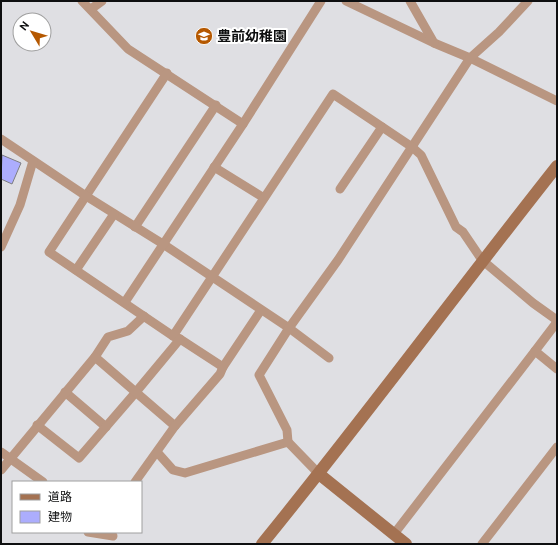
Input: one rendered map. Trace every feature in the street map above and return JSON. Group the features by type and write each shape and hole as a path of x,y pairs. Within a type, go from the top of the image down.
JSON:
{"street":[{"path":"82,1 128,49 167,73 243,124"},
{"path":"91,10 102,1"},
{"path":"125,302 243,124 321,1"},
{"path":"346,1 470,58 557,101"},
{"path":"410,1 434,42"},
{"path":"406,544 319,474 288,442 287,430 259,375 289,328 338,260 470,58 499,32 528,1"},
{"path":"167,73 49,252 223,367"},
{"path":"38,425 79,458 136,392 176,337 212,278 332,94 412,146 421,155 456,227 463,232 482,260 533,303 556,316 557,322 394,534"},
{"path":"135,227 216,105"},
{"path":"340,189 382,127"},
{"path":"1,139 289,328 329,358"},
{"path":"1,247 20,205 33,161"},
{"path":"262,544 319,474 482,260 557,166"},
{"path":"214,168 264,198"},
{"path":"76,270 114,214"},
{"path":"136,481 175,426 220,374 223,367 261,310"},
{"path":"1,470 95,357 108,337 128,331 144,316"},
{"path":"535,351 557,369"},
{"path":"95,357 175,426"},
{"path":"65,392 106,427"},
{"path":"157,452 173,470 185,473 288,442"},
{"path":"482,544 557,447"},
{"path":"1,452 42,481"},
{"path":"96,533 113,535"}],"building":[{"path":"2,155 21,163 12,184 1,179"}],"place":[{"name":"豊前幼稚園","path":"204,36"}]}
